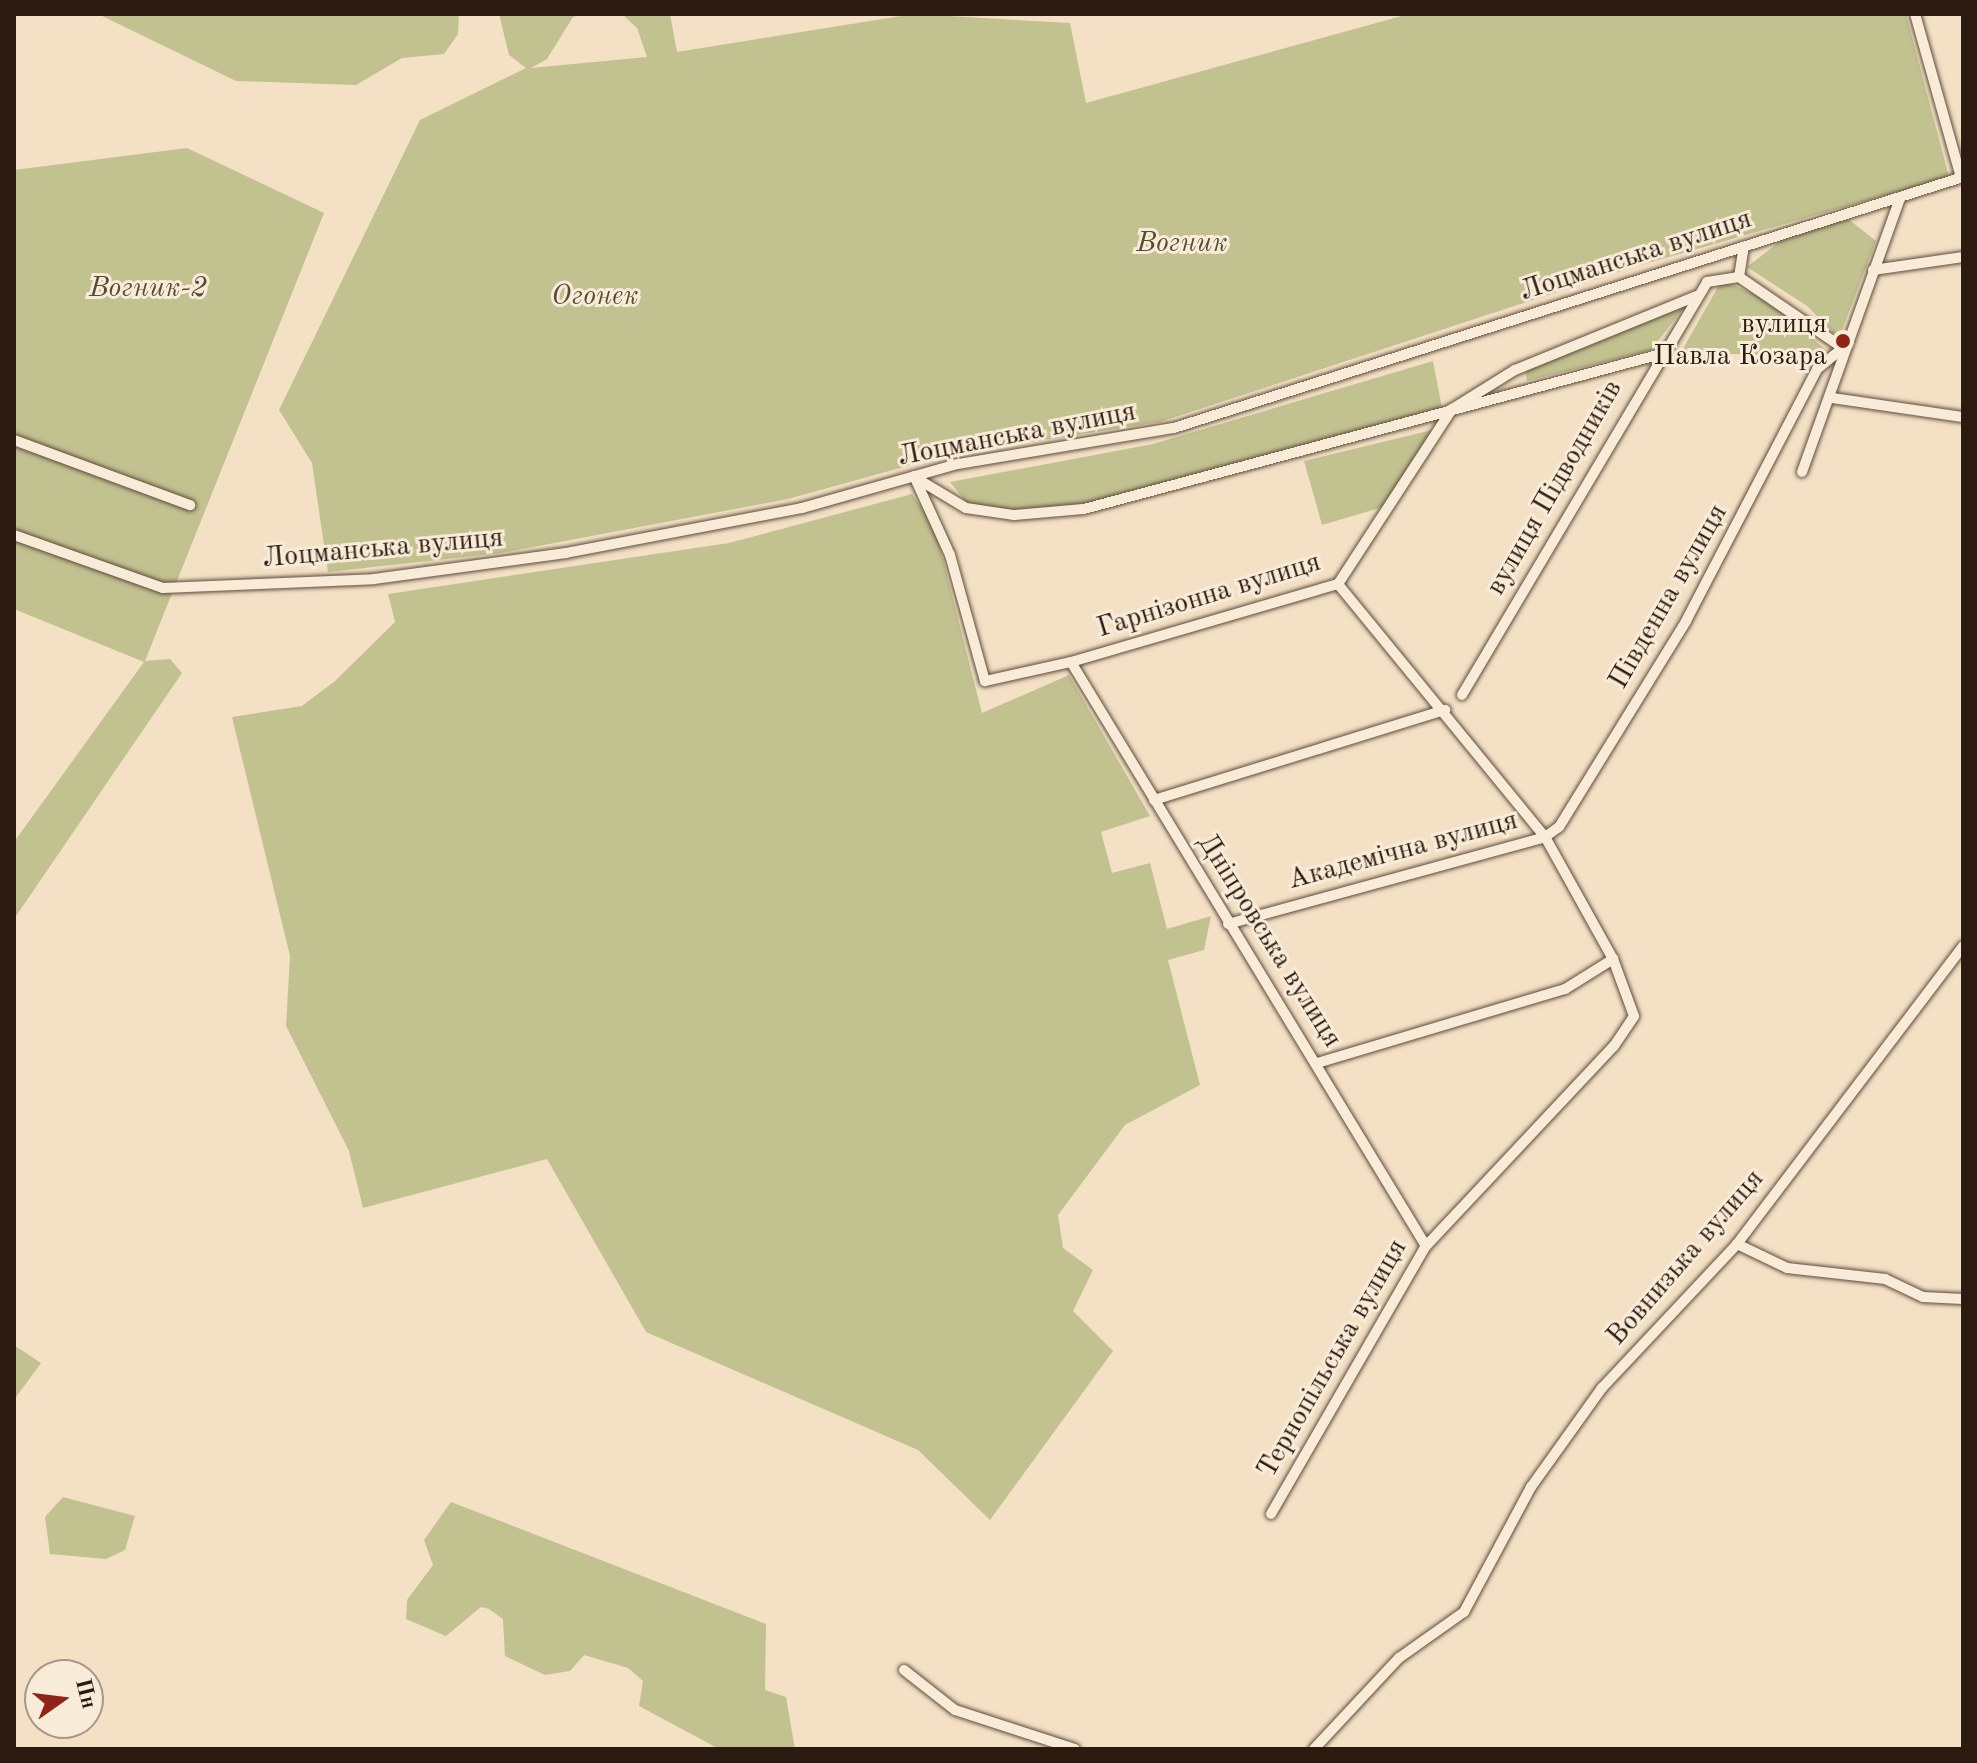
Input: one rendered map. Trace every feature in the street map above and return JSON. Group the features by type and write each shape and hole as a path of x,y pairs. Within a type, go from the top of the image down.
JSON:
{"street":[{"name":"Лоцманська вулиця","path":"14,535 163,588 374,579 774,514 914,476 1174,428 1962,177 1915,14"},
{"path":"1802,472 1832,398 1843,348 1900,199"},
{"path":"1739,277 1744,246"},
{"path":"1873,270 1963,257"},
{"path":"1452,409 1515,370 1696,296 1717,276 1739,277 1843,348"},
{"name":"вулиця Підводників","path":"1462,695 1696,296"},
{"name":"Південна вулиця","path":"1545,837 1573,808 1686,621 1817,369 1843,348"},
{"path":"914,476 966,508 1014,515 1084,509 1665,353"},
{"path":"1832,398 1963,417"},
{"name":"Гарнізонна вулиця","path":"914,476 950,555 985,681 1071,662 1338,584 1452,409"},
{"path":"14,440 190,505"},
{"path":"1317,1063 1565,989 1613,959 1545,837 1445,710 1338,584"},
{"name":"Дніпровська вулиця","path":"1071,662 1426,1246"},
{"path":"1154,800 1445,710"},
{"name":"Академічна вулиця","path":"1228,924 1545,837"},
{"name":"Вовнизька вулиця","path":"1314,1749 1399,1658 1464,1612 1531,1487 1602,1388 1737,1244 1963,946"},
{"name":"Тернопільська вулиця","path":"1271,1514 1426,1246 1614,1046 1634,1016 1613,959"},
{"path":"1737,1244 1787,1268 1885,1279 1923,1297 1963,1299"},
{"path":"904,1670 955,1710 1075,1749"}],"green space":[{"path":"98,14 459,14 458,34 444,54 402,58 356,85 236,81"},
{"path":"499,14 585,14 573,17 547,59 531,68 647,57 637,28 622,14 670,14 677,52 914,14 1070,23 1086,103 1409,14 1906,14 1949,177 1634,267 1160,422 947,455 788,499 501,553 328,572 312,463 279,410 420,120 526,68 509,55"},
{"name":"Вогник-2","path":"187,148 324,213 145,661 170,659 182,673 14,919 14,842 144,662 14,609 14,170"},
{"path":"1848,219 1876,241 1839,338 1807,306 1747,267 1783,239"},
{"path":"1722,280 1769,301 1826,350 1815,357 1681,352"},
{"path":"1688,302 1651,350 1527,381 1525,370"},
{"path":"1433,361 1442,408 1085,504 1015,510 967,503 950,482 1153,444"},
{"path":"1432,430 1383,507 1322,525 1304,461"},
{"path":"912,494 935,528 982,713 1069,675 1150,816 1101,832 1112,873 1150,863 1167,929 1211,916 1204,950 1168,960 1200,1085 1125,1125 1058,1215 1063,1248 1093,1270 1073,1311 1113,1351 990,1520 918,1450 646,1332 547,1159 363,1208 349,1151 286,1026 290,956 232,717 302,706 335,681 395,622 388,594 729,543"},
{"path":"14,1345 41,1363 14,1400"},
{"path":"63,1497 135,1516 125,1550 106,1559 50,1554 45,1517"},
{"path":"451,1502 766,1624 765,1690 786,1697 795,1749 719,1749 639,1706 643,1681 628,1668 584,1655 570,1671 545,1675 505,1656 503,1619 489,1609 481,1607 446,1636 406,1619 407,1600 433,1565 424,1540"}],"place":[{"name":"вулиця Павла Козара","path":"1843,341"}],"park label":[{"name":"Вогник","path":"1182,244"},
{"name":"Огонек","path":"595,297"}]}
